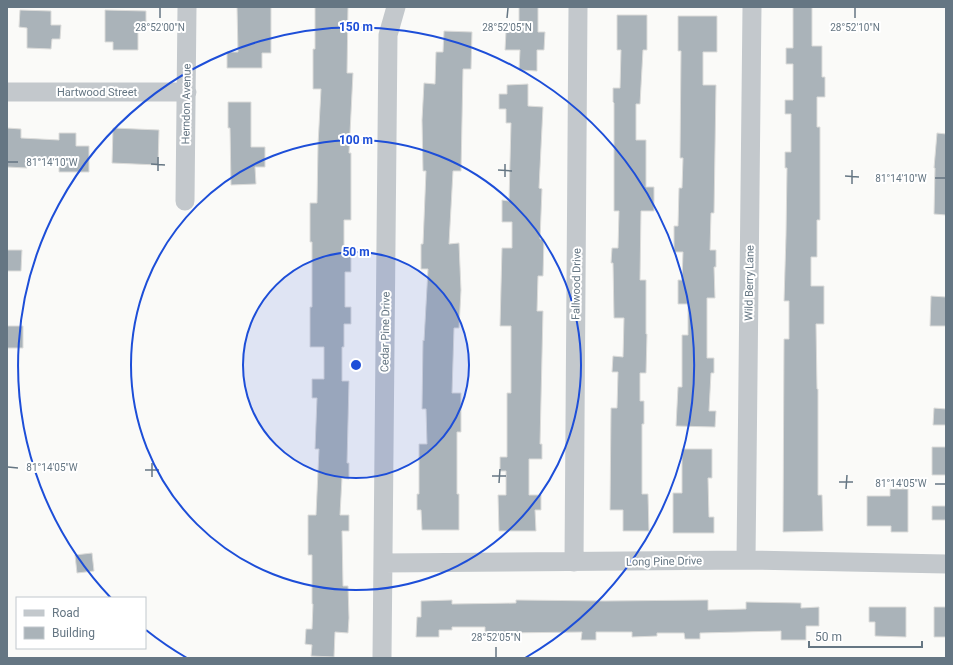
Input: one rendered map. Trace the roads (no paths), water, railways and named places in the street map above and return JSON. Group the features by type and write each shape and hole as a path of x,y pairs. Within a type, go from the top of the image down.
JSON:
{"street":[{"name":"Herndon Avenue","path":"185,201 187,7"},
{"name":"Cedar Pine Drive","path":"382,658 388,34 396,7"},
{"name":"Fallwood Drive","path":"574,562 578,7"},
{"name":"Wild Berry Lane","path":"746,560 752,7"},
{"name":"Hartwood Street","path":"7,92 187,92"},
{"name":"Long Pine Drive","path":"383,563 746,560 946,564"}]}
